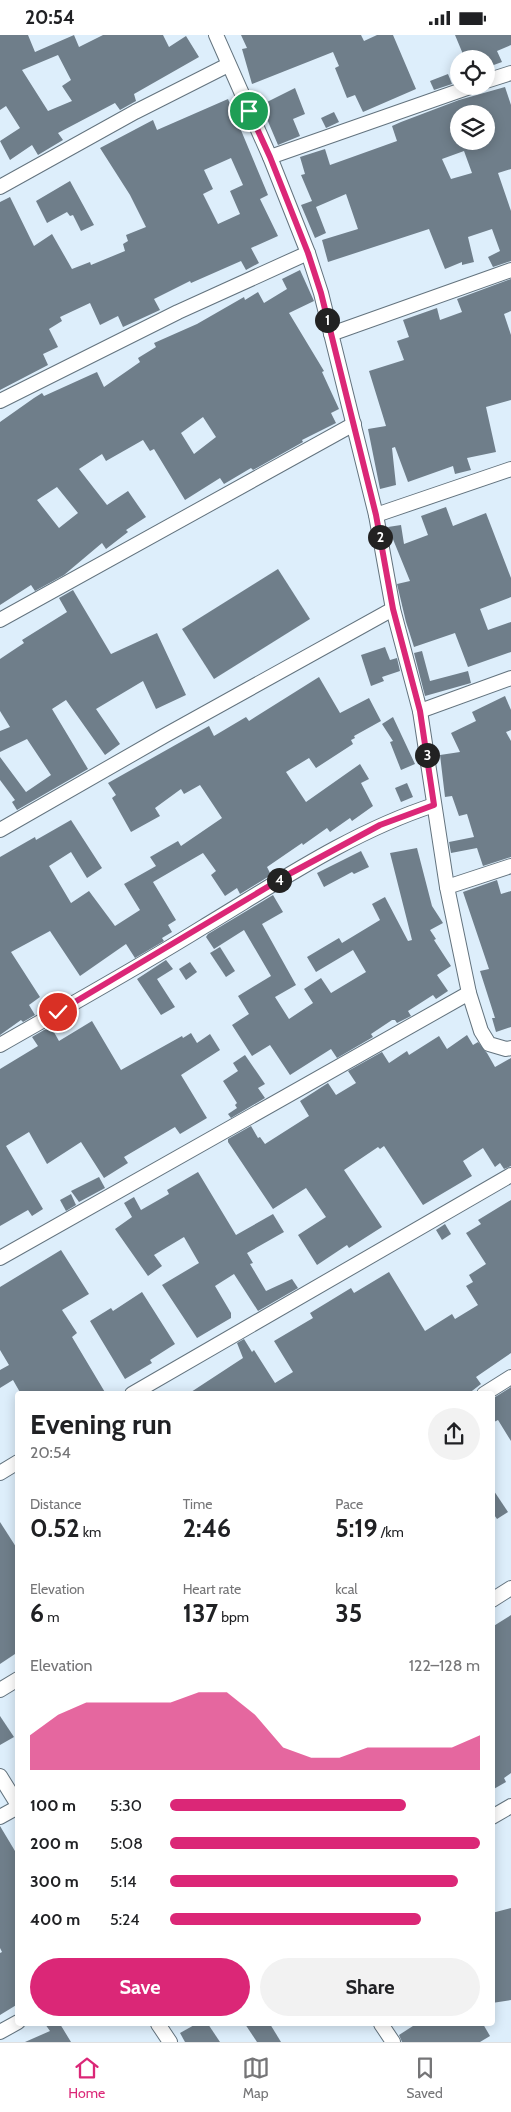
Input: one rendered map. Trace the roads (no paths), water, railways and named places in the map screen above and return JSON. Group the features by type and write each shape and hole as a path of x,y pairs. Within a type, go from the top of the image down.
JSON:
{"street":[{"path":"216,35 270,157 308,253 354,424 376,515 393,609 420,711 447,887 469,993 481,1031 489,1044 506,1049 511,1048"},
{"path":"0,187 135,112 228,65"},
{"path":"495,78 511,73"},
{"path":"270,157 450,94"},
{"path":"0,401 178,312 308,253"},
{"path":"331,334 511,270"},
{"path":"0,620 354,424"},
{"path":"376,515 511,469"},
{"path":"0,830 164,735 393,609"},
{"path":"420,711 511,678"},
{"path":"0,1045 179,942 291,873 380,825 434,805"},
{"path":"447,887 511,866"},
{"path":"0,1258 469,993"},
{"path":"137,1391 511,1175"},
{"path":"489,1391 511,1377"},
{"path":"0,1473 15,1464"},
{"path":"495,1598 511,1588"},
{"path":"0,1690 15,1681"},
{"path":"0,1776 15,1801"},
{"path":"495,1815 511,1806"},
{"path":"0,1817 15,1808"},
{"path":"0,2032 15,2024"},
{"path":"159,2026 170,2042"},
{"path":"382,2026 393,2042"}]}
